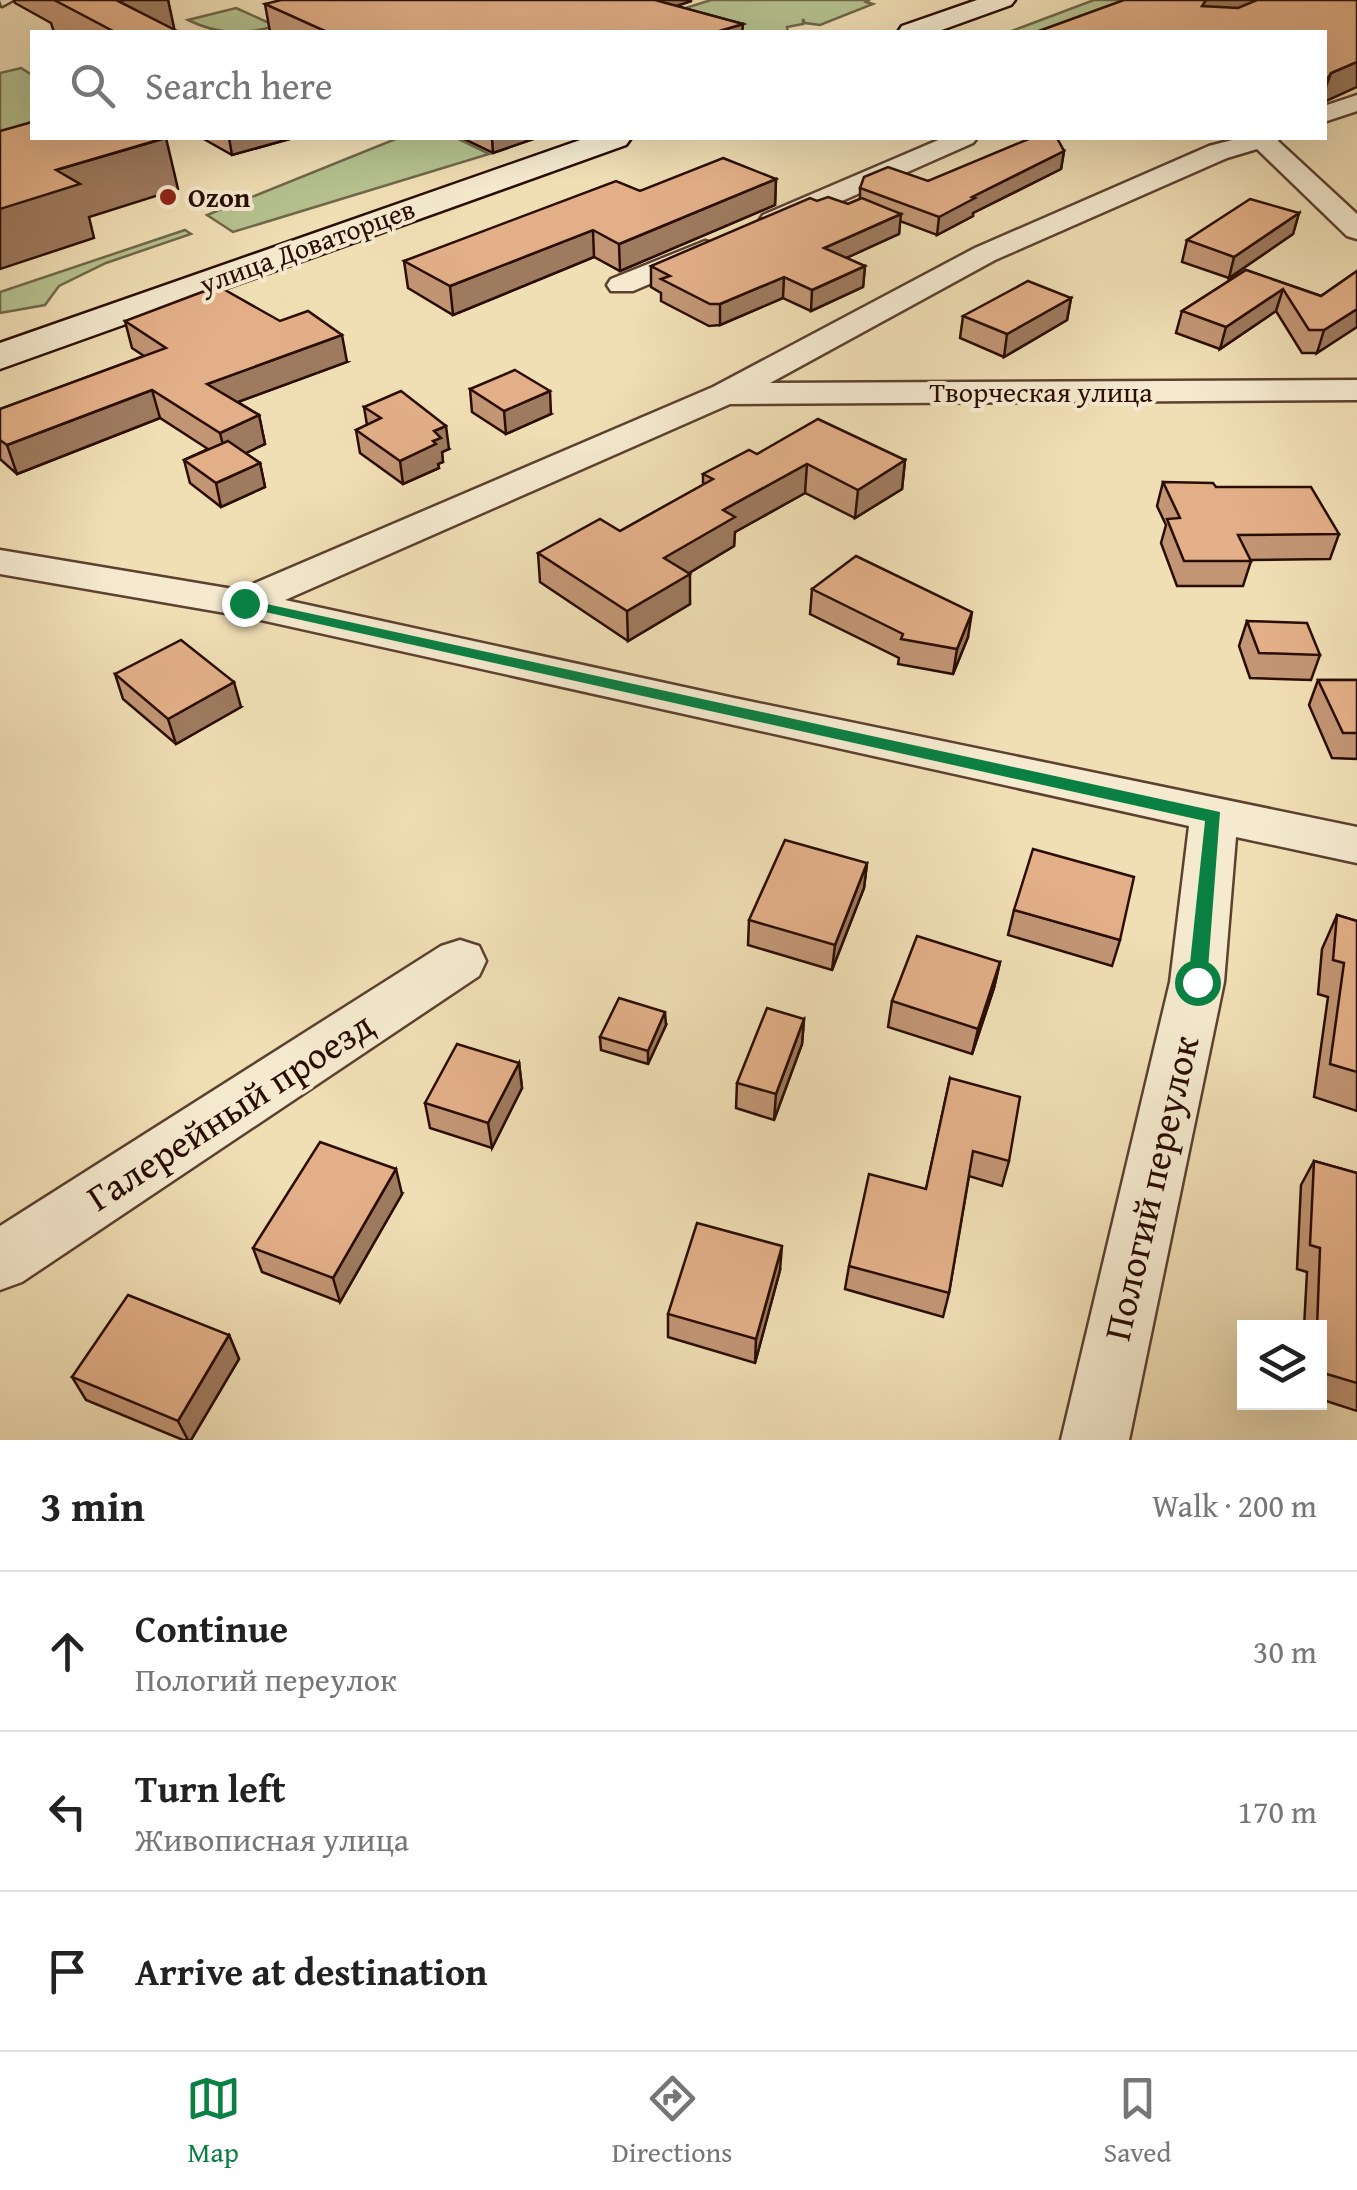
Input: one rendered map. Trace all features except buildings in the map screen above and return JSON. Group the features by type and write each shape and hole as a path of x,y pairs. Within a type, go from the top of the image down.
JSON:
{"main road":[{"path":"918,30 1002,0"},
{"name":"улица Доваторцев","path":"0,357 609,140"}],"street":[{"path":"1327,114 1357,102"},
{"path":"622,285 959,140"},
{"path":"244,603 725,394 985,254 1218,152 1260,140"},
{"path":"1265,140 1357,230"},
{"name":"Творческая улица","path":"725,394 1357,390"},
{"path":"0,562 244,603 1357,845"},
{"name":"Пологий переулок","path":"1096,1440 1197,982 1214,816"},
{"name":"Галерейный проезд","path":"0,1260 460,962"}],"green space":[{"path":"711,0 869,0 866,2 873,4 820,25 805,23 803,19 803,24 787,27 788,30 708,30 657,17"},
{"path":"1094,0 1143,0 1120,9 1102,8 1064,30 1014,30"},
{"path":"236,8 276,26 217,30 188,20"},
{"path":"21,68 30,74 30,140 121,140 0,178 0,73"},
{"path":"393,140 460,140 489,154 233,232 207,215"},
{"path":"185,230 191,234 106,263 59,286 45,305 0,313 0,292"}],"place":[{"name":"Ozon","path":"168,197"}],"route":[{"path":"244,603 1214,816 1197,982"}]}
